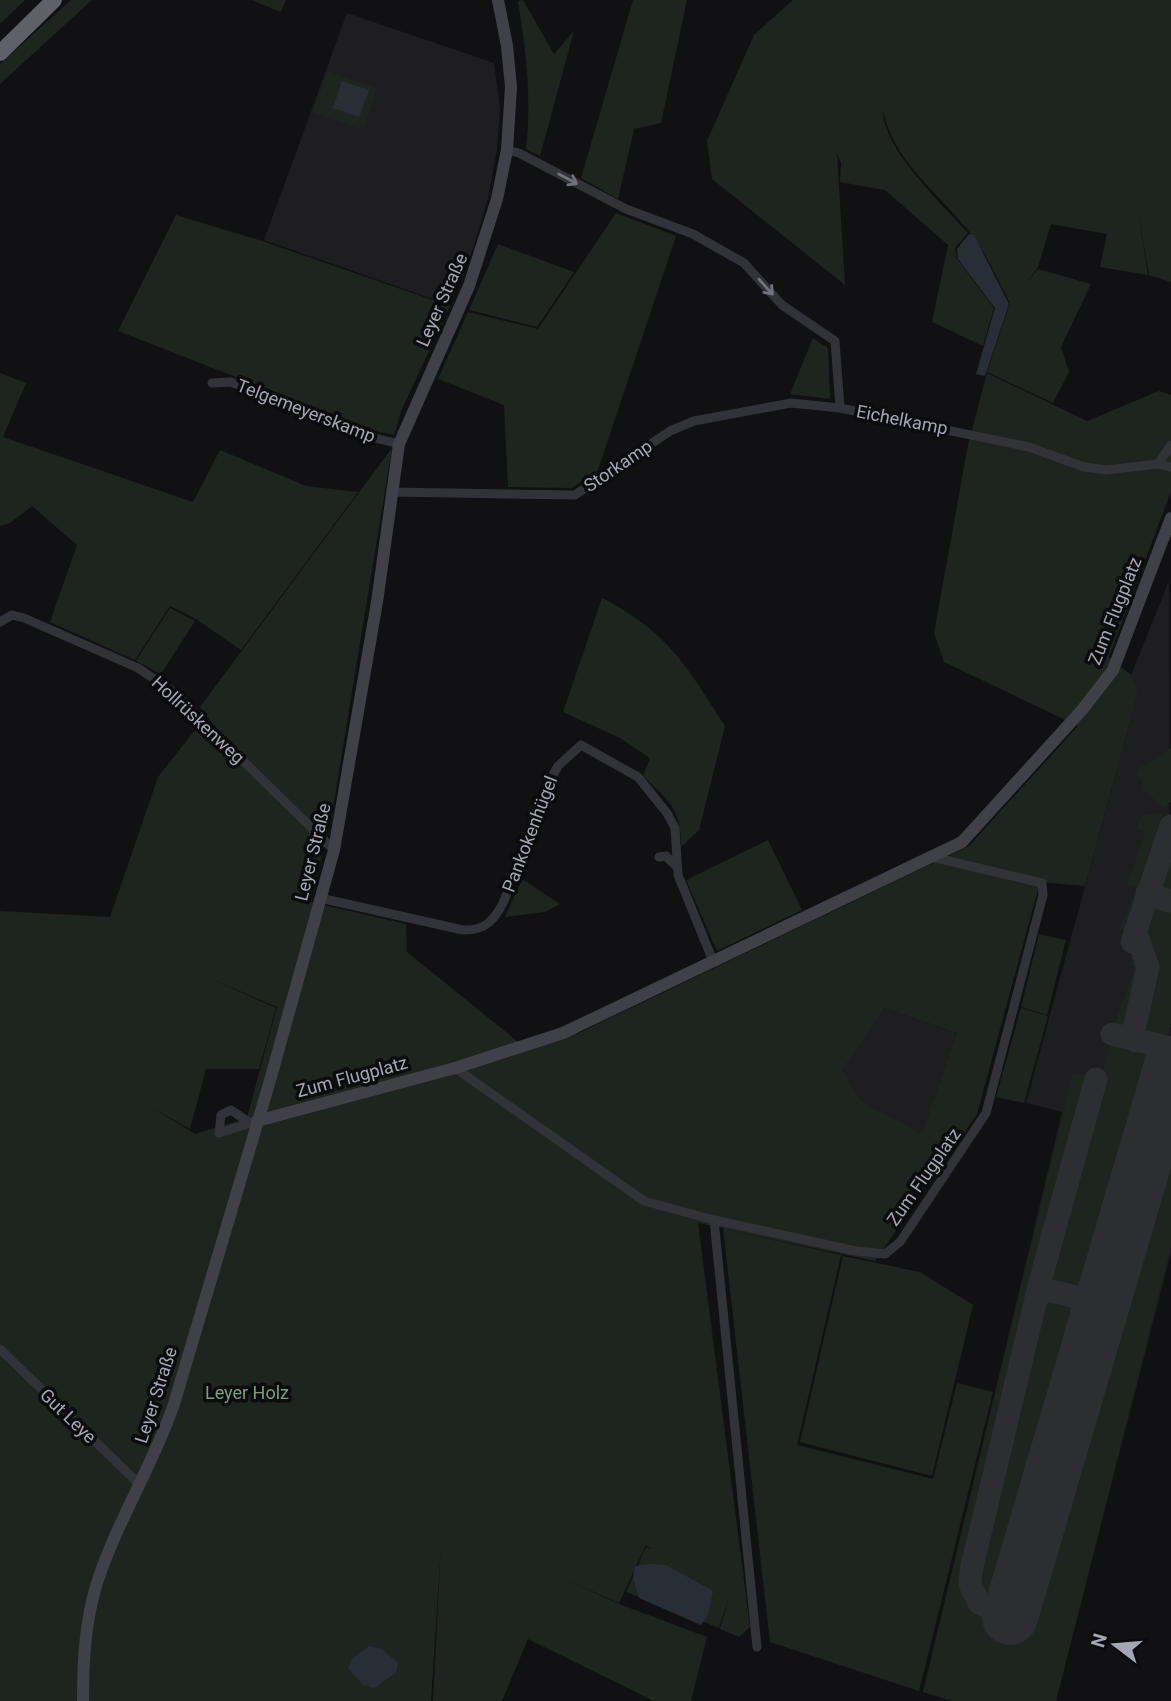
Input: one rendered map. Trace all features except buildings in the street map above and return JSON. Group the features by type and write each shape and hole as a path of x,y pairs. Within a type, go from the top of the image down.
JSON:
{"highway":[{"path":"0,40 39,0"},
{"path":"0,53 54,0"}],"street":[{"name":"Leyer Straße","path":"83,1701 86,1632 97,1584 166,1428 334,850 379,592 399,444 480,257 507,150 511,87 508,46 498,0"},
{"name":"Eichelkamp","path":"507,150 519,153 626,209 693,234 744,263 782,305 835,341 840,408 1029,447 1084,467 1106,470 1158,464 1171,467"},
{"name":"Telgemeyerskamp","path":"212,383 231,382 371,437 399,444"},
{"name":"Storkamp","path":"391,492 575,495 670,431 694,421 792,403 840,408"},
{"path":"1158,464 1171,445"},
{"name":"Zum Flugplatz","path":"254,1122 455,1068 595,1020 962,842 1083,710 1113,670 1171,518"},
{"name":"Hollrüskenweg","path":"0,622 12,615 24,618 152,676 172,691 334,850"},
{"name":"Pankokenhügel","path":"320,898 463,930 485,926 498,914 504,901 558,766 581,745 638,777 659,802 674,828 677,867 713,961"},
{"path":"659,857 673,860 677,867"},
{"name":"Zum Flugplatz","path":"455,1068 644,1200 713,1220 856,1251 885,1254 900,1242 976,1132 992,1090 1043,895 1042,883 932,857"},
{"path":"713,1220 757,1647"},
{"name":"Gut Leye","path":"0,1349 136,1482"}],"shaded area":[{"path":"347,13 494,63 500,108 497,150 488,198 473,249 450,305 264,240"},
{"path":"342,81 369,90 359,117 333,108"},
{"path":"969,234 974,235 1009,304 985,376 976,374 995,308 958,259 957,249"},
{"path":"1169,581 1171,1252 1056,1701 952,1701 923,1692 1062,1112 1026,1103 1138,692 1131,675"},
{"path":"884,1008 957,1033 923,1135 859,1100 841,1070"},
{"path":"666,1565 713,1591 708,1615 701,1625 639,1598 633,1578 635,1566"},
{"path":"369,1646 382,1649 398,1663 396,1673 374,1688 363,1685 348,1668 352,1659"}],"green space":[{"path":"0,0 25,0 0,24"},
{"path":"71,0 92,0 0,84 0,64"},
{"path":"251,0 286,0 281,12"},
{"path":"523,0 554,54 574,31 540,156 526,149 527,75 518,1"},
{"path":"633,0 687,0 661,123 634,129 618,199 581,178"},
{"path":"793,0 1171,0 1171,282 1149,275 1137,205 1148,275 1100,267 1107,234 1051,224 1038,267 1027,282 1038,269 1091,284 1061,347 1069,372 1053,403 987,372 1010,303 979,245 898,148 883,110 885,125 902,158 968,233 955,248 957,258 949,248 994,308 983,346 932,322 948,245 885,190 840,182 841,163 837,153 845,285 712,179 707,141 754,35"},
{"path":"328,71 377,88 363,130 312,113"},
{"path":"616,213 676,236 598,470 572,488 508,487 504,405 438,379 468,312 538,329"},
{"path":"176,215 262,241 450,306 402,409 394,435 375,431 118,331"},
{"path":"498,244 574,272 537,327 469,310"},
{"path":"813,338 828,348 830,399 790,394"},
{"path":"0,373 26,383 3,437 193,502 220,450 306,486 358,492 241,650 196,619 170,606 135,660 50,622 77,545 32,506 10,523 0,526"},
{"name":"Leyer Holz","path":"987,373 1087,421 1159,391 1171,395 1171,491 1109,657 1131,675 1138,692 1085,886 1040,882 977,1114 875,1261 728,1230 841,1255 797,1445 933,1479 957,1383 993,1392 919,1691 770,1642 723,1228 698,1223 750,1627 739,1637 720,1629 730,1594 719,1628 626,1592 646,1547 652,1549 646,1545 619,1603 562,1578 619,1604 707,1637 691,1701 654,1701 528,1639 502,1701 433,1701 441,1546 431,1701 0,1701 0,911 110,917 158,777 199,725 255,778 200,707 392,448 331,820 310,902 406,924 407,952 527,1049 579,1033 969,846 1078,726 944,662 934,633 968,445","holes":["202,975 277,1007 247,1118 195,1134 153,1108 190,1129 206,1069 259,1069 276,1008","884,1008 957,1033 922,1134 860,1100 842,1070"]},
{"path":"602,598 660,637 699,685 725,726 699,830 681,847 676,814 660,792 643,776 650,758 620,738 563,712"},
{"path":"170,608 195,621 161,674 136,661"},
{"path":"1171,748 1171,802 1163,807 1143,790 1142,780 1137,775 1140,767"},
{"path":"1162,813 1165,830 1145,886 1127,886 1145,832 1137,828 1141,815"},
{"path":"1171,839 1171,1026 1164,1043 1141,1036 1139,1030 1152,967 1140,932"},
{"path":"768,840 802,910 717,951 686,880"},
{"path":"522,879 560,904 545,912 505,917"},
{"path":"1134,894 1140,900 1130,930 1118,931"},
{"path":"1039,934 1066,940 1047,1015 1021,1007"},
{"path":"1135,949 1139,951 1141,959 1141,993 1135,1016 1125,1032 1113,1029 1135,967 1130,965"},
{"path":"1021,1008 1048,1016 1024,1103 996,1097"},
{"path":"1111,1040 1162,1055 1092,1296 1088,1297 1054,1286 1048,1270"},
{"path":"1073,1072 1092,1078 1033,1286 966,1570 968,1593 973,1603 987,1618 1007,1629 1018,1632 1171,1111 1171,1245 1056,1701 952,1701 923,1692"},
{"path":"843,1256 920,1272 973,1305 932,1476 800,1442"},
{"path":"1050,1296 1085,1306 1088,1310 1002,1601 992,1603 979,1596 974,1571 1040,1300 1049,1299"}],"taxiway":[{"path":"1132,942 1171,826"},
{"path":"1147,893 1169,901"},
{"path":"1135,931 1148,967 1133,1034 1136,1041"},
{"path":"1112,1034 1171,1048"},
{"path":"1010,1617 979,1603 970,1584 971,1571 1041,1278 1096,1079"},
{"path":"1036,1297 1047,1290 1078,1298 1091,1306 1097,1319"}],"runway":[{"path":"1010,1617 1171,1069"}]}
